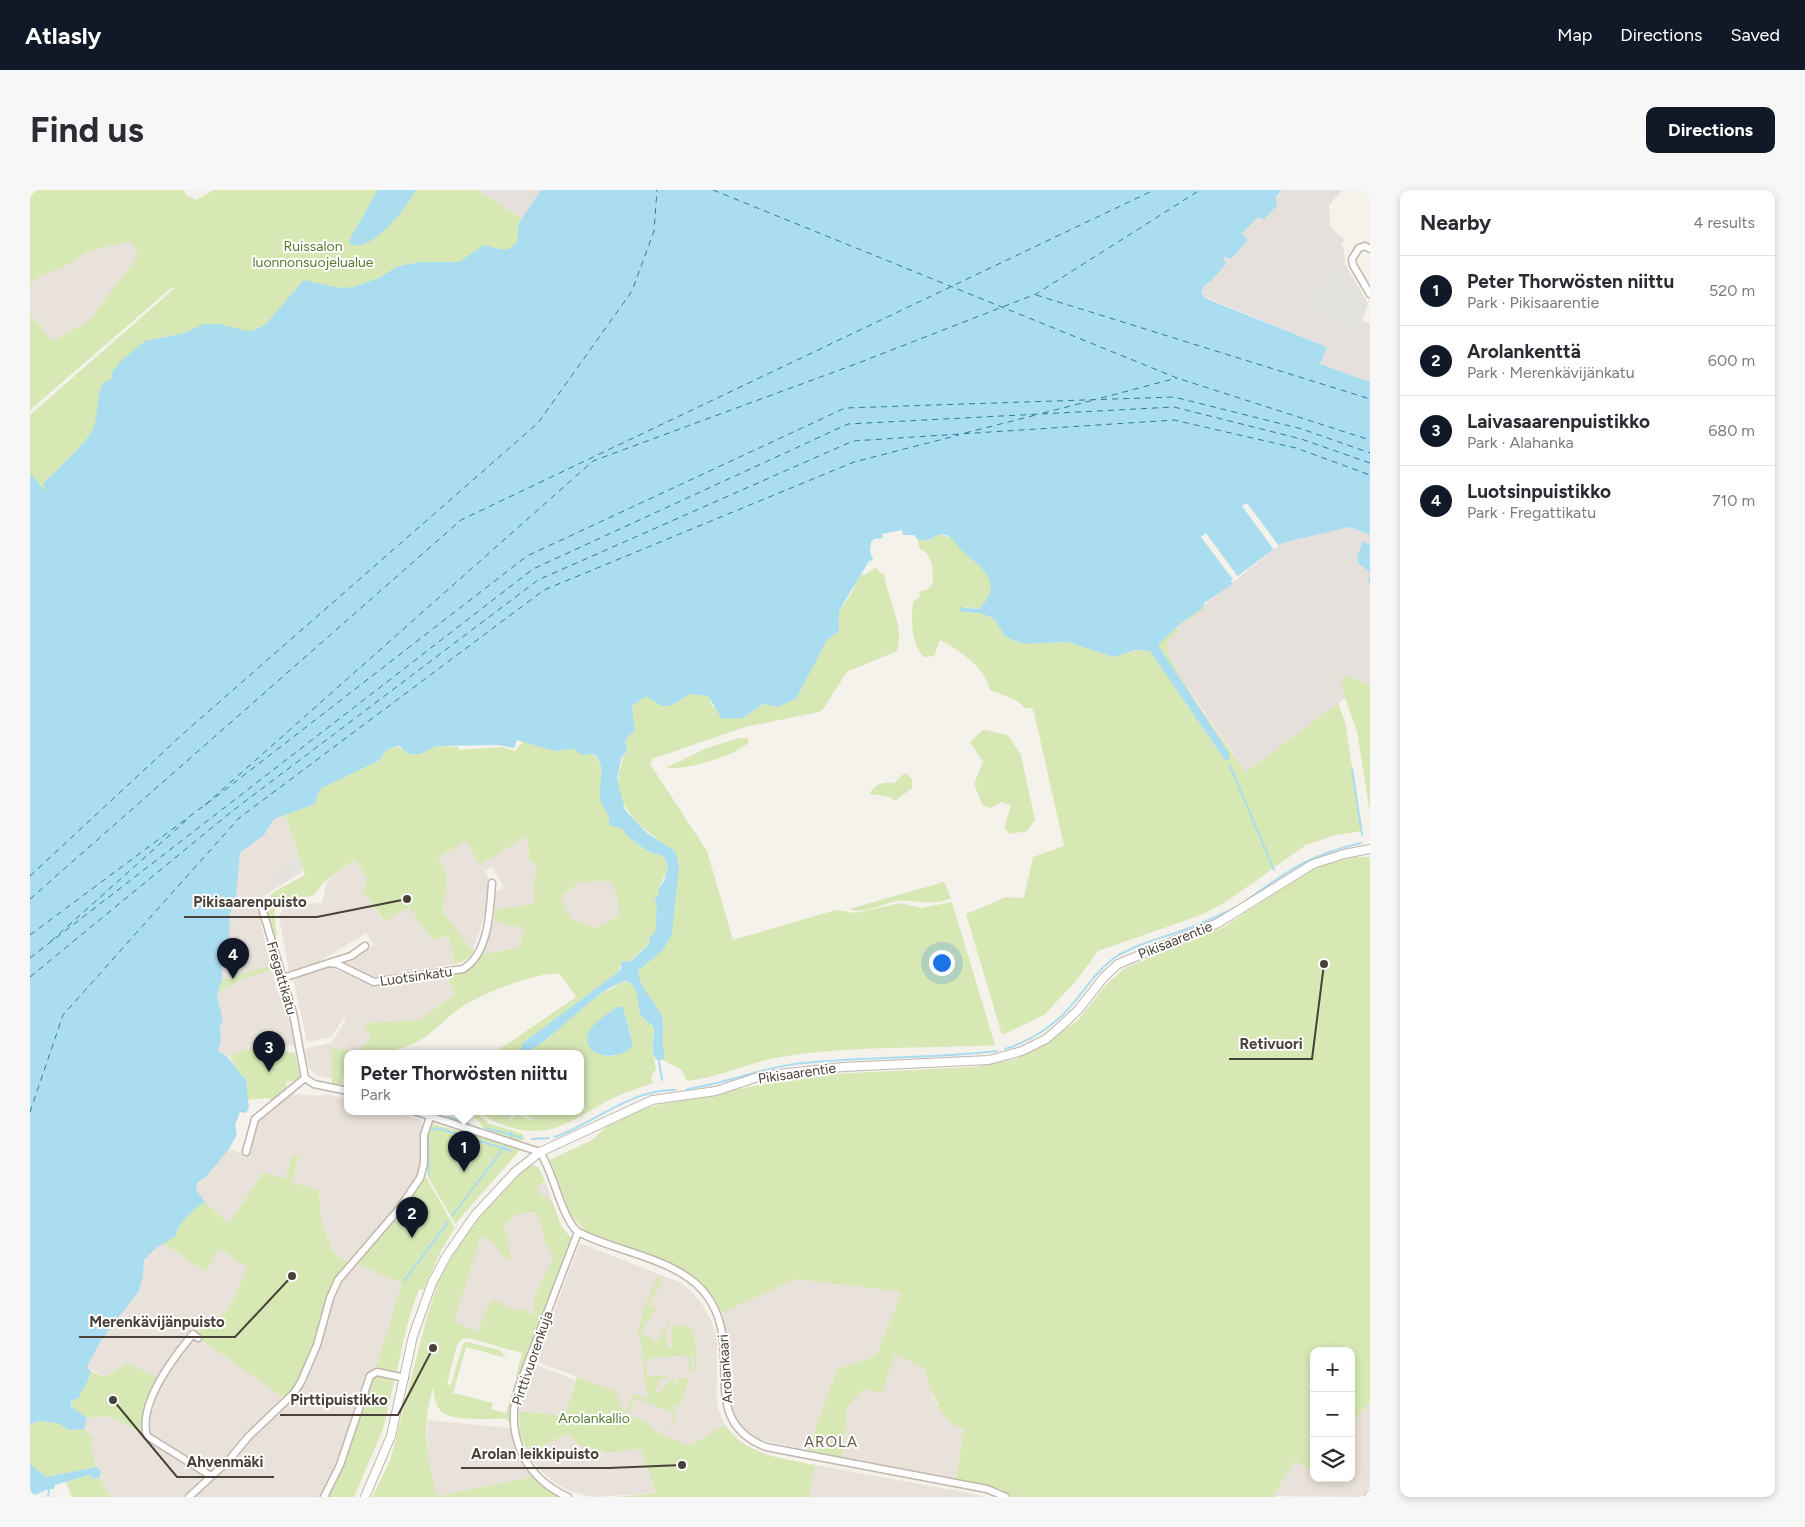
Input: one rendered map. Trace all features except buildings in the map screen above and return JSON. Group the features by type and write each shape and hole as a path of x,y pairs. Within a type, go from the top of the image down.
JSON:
{"street":[{"path":"1370,249 1365,246 1359,248 1352,259 1353,265 1370,294"},
{"name":"Pikisaarentie","path":"365,1497 391,1436 418,1320 432,1283 447,1255 475,1215 495,1192 540,1152 645,1102 660,1098 716,1091 761,1076 843,1067 989,1060 1022,1051 1046,1039 1060,1027 1078,1010 1104,977 1118,964 1218,923 1313,864 1344,854 1370,849"},
{"name":"Luotsinkatu","path":"330,963 337,964 374,982 463,969 474,961 480,948 487,925 492,884"},
{"name":"Fregattikatu","path":"262,908 293,1013 305,1078"},
{"path":"283,978 350,956 365,946"},
{"path":"246,1152 255,1119 305,1078 314,1084 344,1089"},
{"path":"425,1115 540,1152 556,1185 571,1224 578,1232"},
{"path":"189,1497 248,1437 294,1394 317,1345 330,1298 338,1280 399,1210 420,1178 424,1164 424,1135 430,1117"},
{"name":"Pirttivuorenkuja","path":"568,1497 546,1485 527,1465 516,1439 513,1417 519,1386 578,1232"},
{"name":"Arolankaari","path":"578,1232 680,1272 704,1292 719,1316 724,1334 728,1411 736,1427 748,1439 766,1447 986,1489 1006,1497"},
{"path":"195,1336 178,1352 158,1384 146,1413 145,1429 147,1436 211,1476"},
{"path":"324,1497 340,1465 370,1376 377,1372 405,1378"}],"shaded area":[{"path":"477,190 541,190 523,219"},
{"path":"1282,190 1342,190 1329,205 1330,227 1345,240 1341,245 1344,248 1345,264 1368,304 1362,320 1370,324 1370,382 1320,364 1327,347 1203,296 1203,286 1223,255 1231,258 1247,240 1242,235 1258,217 1263,220"},
{"path":"131,241 138,256 89,321 52,341 30,313 30,285 39,277 67,265 88,252"},
{"path":"1343,254 1345,264 1368,304 1355,336 1350,330 1295,308"},
{"path":"1350,527 1370,535 1370,544 1363,541 1370,572 1370,685 1365,683 1246,772 1158,645 1181,623 1282,543"},
{"path":"285,815 303,871 261,898 259,910 263,924 261,925 271,965 222,980 222,953 229,941 230,913 236,897 240,853 264,835 274,819"},
{"path":"525,837 528,841 529,859 537,868 533,883 535,903 495,910 496,892 504,887 492,867 484,871 489,879 485,913 473,951 443,912 447,875 437,859 466,841 480,864"},
{"path":"355,859 367,879 362,894 370,899 383,922 409,907 432,940 448,936 455,964 375,979 345,966 344,963 374,945 366,933 316,964 289,971 279,917 284,908 299,904 322,903 327,881"},
{"path":"292,860 293,863 300,860 302,868 277,883 274,875"},
{"path":"610,881 617,896 619,916 596,928 571,919 560,897 580,882"},
{"path":"494,920 525,930 518,948 482,954"},
{"path":"328,966 374,986 445,973 456,994 419,1020 364,1023 371,1039 359,1050 331,1048 332,1079 319,1076 309,1069 305,1049 331,1043 346,1020 343,1019 331,1037 307,1042 293,978"},
{"path":"272,970 277,991 288,1013 295,1045 265,1046 236,1052 227,1057 218,1051 221,1042 217,993 243,979"},
{"path":"291,1094 319,1096 325,1094 344,1099 344,1115 401,1115 420,1120 425,1131 420,1178 354,1263 403,1283 375,1372 324,1497 111,1497 99,1478 101,1471 96,1467 91,1446 93,1438 84,1429 87,1418 109,1416 146,1436 105,1377 87,1367 101,1340 139,1291 143,1276 144,1260 163,1243 206,1272 218,1249 248,1267 228,1310 193,1334 287,1399 334,1253 322,1225 319,1191 292,1182 299,1157 285,1179 263,1172 229,1223 205,1202 196,1189 197,1183 206,1177 229,1149 248,1155 258,1119"},
{"path":"545,1181 561,1226 571,1238 528,1351 453,1322 484,1225"},
{"path":"580,1243 681,1283 700,1300 714,1327 717,1340 718,1409 725,1425 689,1446 629,1423 615,1391 535,1361"},
{"path":"795,1279 903,1292 876,1356 837,1369 808,1450 758,1439 747,1433 736,1420 730,1403 729,1340 722,1313"},
{"path":"895,1353 924,1368 936,1404 964,1429 956,1479 843,1457 847,1407 864,1389 882,1392"},
{"path":"534,1364 575,1380 564,1416 519,1411"},
{"path":"1370,1401 1370,1485 1363,1497 1274,1496 1295,1461 1310,1470 1310,1482 1355,1482 1355,1420"},
{"path":"427,1420 510,1428 517,1453 532,1477 437,1496 428,1462"},
{"path":"568,1433 572,1439 602,1452 641,1449 656,1493 593,1497 570,1491 553,1482 539,1469 528,1454"},
{"path":"815,1465 969,1493 985,1497 809,1497"}],"green space":[{"name":"Ruissalon luonnonsuojelualue","path":"30,190 184,190 186,195 196,200 214,190 477,190 544,232 63,499 30,504 30,415 176,287 170,289 30,410 30,313 52,341 89,321 138,256 131,241 88,252 67,265 39,277 30,285"},
{"path":"940,534 954,539 984,571 989,579 991,587 988,597 979,609 966,607 962,612 980,613 993,618 1006,637 1023,644 1067,642 1114,657 1137,650 1150,651 1224,759 1209,728 1156,647 1168,630 1204,603 1205,609 1176,627 1179,630 1167,642 1176,668 1213,726 1246,772 1338,703 1345,722 1362,831 1335,835 1306,845 1223,904 1198,916 1098,951 1076,981 1044,1015 1002,1035 966,914 1006,897 1024,898 1033,857 1064,846 1034,712 1031,708 1024,708 1018,701 990,690 987,681 977,667 955,649 940,640 934,656 924,657 914,639 912,624 913,602 920,597 919,592 928,589 933,583 930,559 920,549 917,539 928,541"},
{"path":"876,567 880,573 884,573 897,622 899,641 897,651 847,672 823,709 819,712 745,727 652,759 650,764 707,851 733,940 836,910 856,913 900,903 921,908 952,902 995,1045 857,1049 802,1054 775,1058 710,1077 687,1081 681,1069 663,1060 665,1054 662,1017 639,978 638,971 662,951 675,851 641,826 624,805 619,793 618,779 622,758 627,752 625,740 635,730 632,706 646,696 673,705 689,694 708,696 713,707 743,718 763,704 778,707 796,699 827,640 839,631 839,611 852,593 860,574 865,575"},
{"path":"1345,675 1370,685 1370,813 1357,732 1343,692 1342,678"},
{"path":"983,730 1008,735 1021,755 1035,820 1027,831 1010,834 1004,828 1011,805 1001,802 991,808 983,806 974,784 983,762 970,742"},
{"path":"740,738 747,738 749,742 732,753 698,765 666,768 707,748"},
{"path":"524,741 554,751 576,749 598,757 602,779 600,796 610,817 610,825 621,828 629,838 649,852 663,856 668,867 658,891 660,895 654,900 657,905 657,925 654,937 631,961 622,962 618,972 523,1043 520,1050 498,1050 576,997 560,974 550,974 523,980 481,996 460,1008 432,1032 414,1044 396,1050 359,1050 371,1039 364,1023 419,1020 456,994 445,973 471,967 482,954 518,948 525,930 494,920 495,910 535,903 533,883 537,868 529,859 528,841 525,837 480,865 466,841 438,858 447,875 443,912 473,951 468,958 455,964 448,936 432,940 409,907 384,922 370,899 362,894 367,879 355,859 324,882 314,895 277,906 274,912 277,936 274,940 266,913 268,898 281,888 305,875 285,815 315,804 320,789 380,760 388,750 393,748 408,749 420,754 437,746 458,747 459,750 502,747 515,751","holes":["610,881 617,896 619,916 596,928 571,919 560,897 580,882"]},
{"path":"905,773 912,779 912,788 895,801 890,797 869,794 877,785 894,783"},
{"path":"1352,857 1370,857 1370,1401 1355,1420 1355,1347 1310,1347 1310,1470 1295,1461 1274,1495 1276,1497 1013,1497 1001,1489 956,1479 964,1429 956,1425 943,1412 933,1395 924,1368 895,1354 882,1393 864,1389 847,1407 843,1457 808,1450 837,1369 876,1356 902,1292 795,1279 722,1313 697,1279 685,1271 587,1233 571,1215 550,1160 592,1140 612,1122 644,1108 809,1075 974,1067 1016,1059 1053,1038 1078,1020 1106,985 1125,968 1224,927 1298,877 1320,866"},
{"path":"944,882 951,898 945,901 898,901 867,910 849,909"},
{"path":"271,965 272,970 243,979 217,993 222,980"},
{"path":"623,982 629,983 636,990 642,1017 654,1028 652,1047 656,1069 651,1077 653,1083 614,1097 584,1114 584,1050 531,1050 548,1039 562,1024 596,997","holes":["617,1007 623,1008 631,1036 616,1056 604,1056 594,1025"]},
{"path":"265,1046 266,1050 295,1053 300,1077 297,1080 287,1082 286,1091 273,1101 268,1098 248,1100 246,1079 240,1074 230,1057 236,1052"},
{"path":"331,1048 344,1050 342,1086 332,1084"},
{"path":"473,1115 479,1115 488,1123 523,1134 524,1140 518,1141 487,1132"},
{"path":"483,1115 511,1115 510,1121 515,1115 533,1119 525,1115 582,1115 562,1126 537,1131 509,1127"},
{"path":"433,1124 519,1147 520,1150 455,1224 427,1175 427,1130"},
{"path":"292,1155 299,1157 292,1182 319,1191 322,1225 334,1253 352,1265 338,1280 310,1363 287,1400 193,1334 228,1310 248,1267 218,1249 206,1272 163,1243 175,1237 187,1217 205,1202 229,1223 263,1172 285,1179"},
{"path":"530,1163 539,1168 545,1181 535,1189 553,1203 561,1226 571,1238 518,1380 516,1377 522,1353 468,1338 462,1339 457,1345 447,1384 451,1385 463,1343 468,1342 500,1350 506,1358 466,1347 453,1393 493,1403 491,1409 506,1413 514,1387 510,1406 510,1424 507,1419 471,1419 452,1417 445,1414 437,1405 433,1388 429,1402 426,1429 430,1469 437,1496 532,1477 558,1497 372,1497 390,1461 428,1313 440,1277 472,1223","holes":["535,1211 545,1235 544,1242 554,1256 534,1299 534,1313 529,1314 523,1309 515,1310 495,1300 486,1310 479,1332 454,1322 480,1238 493,1242 506,1259 511,1258 508,1237 503,1227 516,1215"]},
{"path":"423,1172 455,1228 442,1249 423,1290 419,1289 409,1318 383,1429 354,1497 326,1497 367,1387 375,1372 402,1283 354,1263 399,1209"},
{"name":"Arolankallio","path":"659,1275 662,1283 648,1305 653,1309 656,1304 658,1305 641,1332 657,1342 670,1320 666,1336 668,1348 673,1347 671,1333 674,1323 679,1327 684,1324 690,1326 695,1339 697,1371 694,1371 694,1355 691,1356 692,1370 690,1374 688,1355 646,1359 647,1377 673,1375 659,1380 655,1391 660,1394 668,1381 673,1379 675,1386 679,1383 674,1379 689,1378 679,1407 673,1405 673,1410 678,1410 671,1428 669,1428 674,1413 635,1398 628,1415 651,1424 650,1428 655,1431 689,1446 725,1425 734,1435 754,1449 777,1457 815,1465 809,1497 616,1497 656,1493 641,1449 601,1452 584,1447 576,1442 568,1433 528,1454 520,1433 519,1411 564,1416 577,1377 615,1391 625,1413 633,1394 648,1399 644,1376 643,1351 638,1332 644,1307"},
{"path":"128,1363 161,1379 150,1403 147,1436 109,1416 87,1418 71,1406 87,1382 91,1371 105,1377"},
{"path":"38,1421 59,1423 69,1430 84,1429 93,1438 91,1446 96,1467 46,1477 30,1464 30,1426"},
{"path":"89,1475 94,1479 99,1478 111,1497 72,1497 66,1482"}],"water":[{"path":"378,190 416,190 397,217 377,237 367,243 357,245 349,243 351,237"},
{"path":"541,190 1282,190 1276,197 1277,205 1264,220 1258,217 1242,234 1248,240 1231,259 1223,256 1226,264 1211,281 1203,286 1202,293 1205,298 1327,347 1320,364 1370,382 1370,535 1350,527 1282,543 1231,581 1233,584 1204,603 1203,608 1181,623 1158,645 1227,750 1230,756 1228,761 1224,759 1150,651 1136,650 1114,657 1067,642 1023,644 1006,637 993,618 980,613 962,612 958,607 979,609 990,591 990,584 984,570 962,551 951,538 943,534 927,540 917,539 914,535 874,539 870,551 873,560 869,561 839,611 839,631 827,640 796,699 778,707 763,704 743,718 722,719 708,696 689,694 673,705 662,706 646,696 632,706 635,730 625,740 627,752 622,756 617,778 625,810 647,833 675,851 679,866 672,935 662,951 638,971 645,990 662,1017 665,1054 663,1060 657,1060 654,1056 652,1048 654,1028 642,1017 636,992 631,984 626,981 613,986 598,996 541,1043 529,1050 520,1050 523,1043 618,972 621,969 621,962 631,961 649,944 649,938 655,932 657,905 654,900 659,895 658,890 664,881 668,866 663,856 649,852 629,838 621,828 609,825 609,817 600,799 601,770 597,756 591,754 582,755 574,749 554,751 517,740 514,748 497,745 437,746 420,754 408,754 400,746 390,748 383,754 380,760 320,789 315,804 274,819 264,835 240,853 236,897 230,913 229,941 222,953 222,980 217,995 223,1022 220,1026 221,1042 218,1051 230,1060 246,1079 249,1108 246,1113 240,1112 235,1125 237,1134 229,1149 206,1177 197,1183 196,1189 205,1202 187,1217 175,1237 157,1247 144,1260 143,1276 139,1291 101,1340 87,1367 91,1371 89,1379 79,1398 71,1401 71,1406 87,1418 84,1429 69,1430 58,1423 38,1421 30,1425 30,473 47,493 43,484 90,435 103,383 112,379 111,373 122,360 145,341 185,333 204,324 218,324 248,331 255,330 265,325 304,280 339,288 354,287 379,278 404,265 421,262 459,262 484,245 503,250 511,248 517,242 519,223"},
{"path":"1363,541 1370,544 1370,572 1358,563 1357,557"},
{"path":"617,1007 623,1007 633,1045 627,1051 610,1056 594,1052 589,1046 587,1039 590,1030 599,1020"},
{"path":"30,1464 46,1477 96,1467 101,1471 99,1478 94,1479 89,1475 55,1485 54,1489 49,1489 30,1497"}],"pier":[{"path":"1247,503 1279,546 1274,550 1242,506"},
{"path":"902,530 903,535 914,535 917,541 911,536 875,542 873,550 876,557 875,562 870,551 871,542 874,539 883,539 882,534"},
{"path":"1206,533 1239,578 1234,581 1201,537"}],"waterway":[{"path":"1230,766 1274,870"},
{"path":"1352,768 1362,835"},
{"path":"1243,903 1298,866 1326,853 1361,843"},
{"path":"1005,1049 1026,1041 1053,1024 1069,1009 1098,973 1114,958 1132,948 1192,927 1237,907"},
{"path":"687,1089 795,1064 997,1051"},
{"path":"659,1061 662,1080"},
{"path":"555,1137 628,1101 659,1091 675,1090"},
{"path":"448,1117 470,1124"},
{"path":"432,1130 437,1128 512,1151"},
{"path":"486,1128 522,1138"},
{"path":"511,1132 511,1137"},
{"path":"428,1135 429,1174"},
{"path":"532,1139 549,1138"},
{"path":"452,1216 506,1145"},
{"path":"404,1281 448,1222"},
{"path":"48,1497 49,1489"}],"ferry route":[{"path":"30,876 185,732 538,423 632,291 654,231 657,190"},
{"path":"713,190 1177,378 1370,440"},
{"path":"30,899 461,520 1154,190"},
{"path":"205,805 593,461 853,365 1036,294 1200,190"},
{"path":"1036,295 1370,399"},
{"path":"1101,398 1177,378"},
{"path":"30,935 217,796 527,556 845,408 1174,397 1302,429 1370,453"},
{"path":"1043,413 1094,400"},
{"path":"30,958 533,569 848,424 1174,407 1301,439 1370,463"},
{"path":"965,433 1036,415"},
{"path":"30,977 231,812 538,580 853,441 1174,420 1296,448 1370,475"},
{"path":"30,1112 63,1015 239,818 544,590 854,462 959,435"},
{"path":"51,941 190,817"}],"place":[{"name":"Pikisaarenpuisto","path":"407,899"},
{"name":"Retivuori","path":"1324,964"},
{"name":"Luotsinpuistikko","path":"233,979"},
{"name":"Laivasaarenpuistikko","path":"269,1072"},
{"name":"Peter Thorwösten niittu","path":"464,1172"},
{"name":"Arolankenttä","path":"412,1238"},
{"name":"Merenkävijänpuisto","path":"292,1276"},
{"name":"Pirttipuistikko","path":"433,1348"},
{"name":"Ahvenmäki","path":"113,1400"},
{"name":"Arolan leikkipuisto","path":"682,1465"}],"district":[{"name":"AROLA","path":"831,1442"}]}
